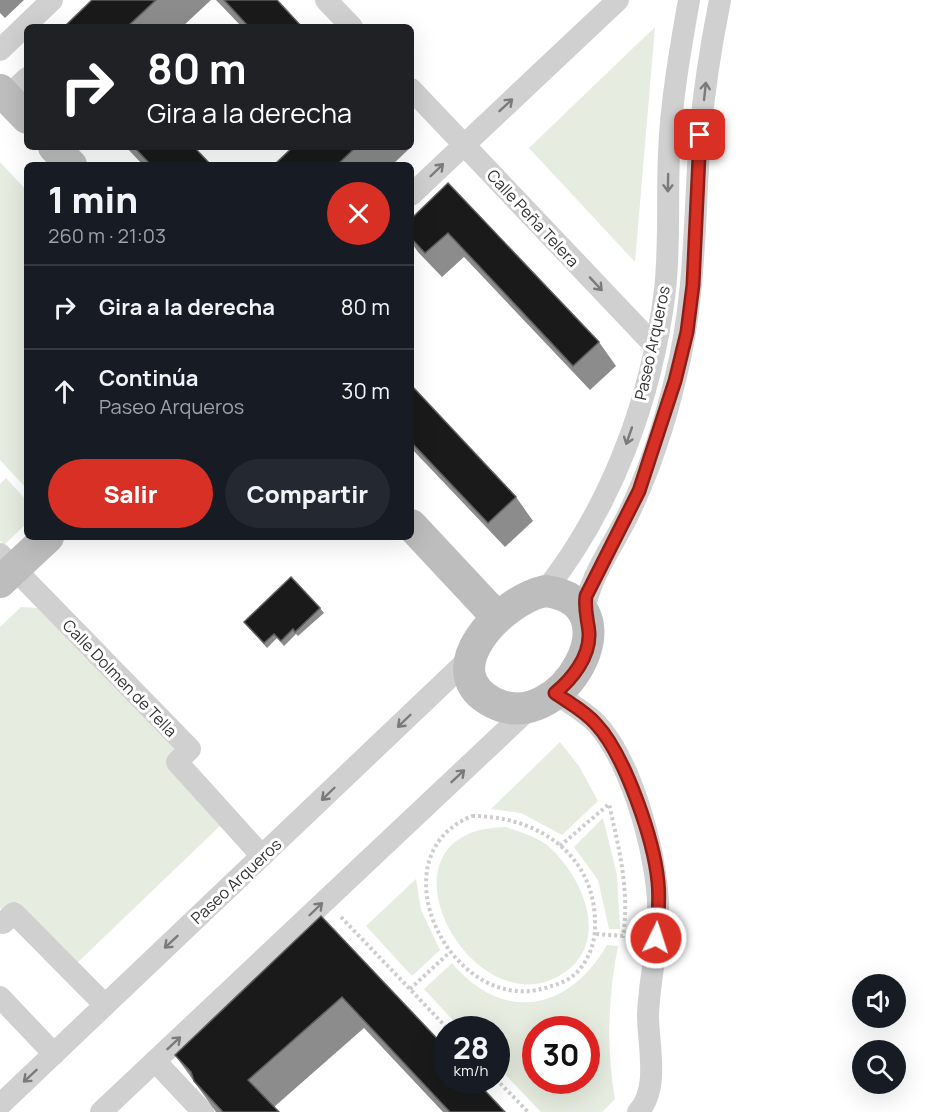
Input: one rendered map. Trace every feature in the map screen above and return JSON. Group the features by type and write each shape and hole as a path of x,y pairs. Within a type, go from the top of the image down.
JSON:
{"street":[{"path":"27,24 52,0"},
{"path":"326,0 349,24"},
{"path":"414,192 618,0"},
{"name":"Paseo Arqueros","path":"545,591 574,552 615,477 643,394 655,346 665,288 673,97 689,0"},
{"name":"Paseo Arqueros","path":"584,612 591,582 639,491 667,409 687,332 693,285 701,124 707,68 720,0"},
{"path":"0,50 24,27"},
{"name":"Calle Peña Telera","path":"414,92 655,346"},
{"path":"57,150 69,162"},
{"path":"414,528 496,617"},
{"path":"5,568 44,540"},
{"name":"Calle Dolmen de Tella","path":"5,568 190,749 177,762 262,856"},
{"path":"104,1111 325,901 543,700 578,669 586,651 589,636 584,612 568,598 545,591 521,598 496,617 480,636 472,656 471,676 480,694 503,708 518,709 543,700 584,713 605,735 637,802 653,852 658,884 658,921 648,1014 650,1096 640,1111"},
{"name":"Paseo Arqueros","path":"0,1105 472,656"},
{"path":"1,923 14,913 105,1005"},
{"path":"0,997 54,1054"},
{"path":"155,1061 203,1112"}],"path":[{"path":"560,846 609,804 620,849 626,914 623,936 595,934"},
{"path":"472,816 507,818 523,823 560,846 577,864 587,881 595,918 595,934 590,953 573,976 534,991 518,992 489,983 450,952 437,932 428,907 427,884 429,864 435,845 446,832 472,816"},
{"path":"325,901 436,1016"},
{"path":"410,989 450,952"},
{"path":"510,1093 528,1112"}],"shaded area":[{"path":"655,27 635,262 529,148"},
{"path":"0,162 24,188 24,486 0,460"},
{"path":"6,478 24,498 24,526 4,545 0,541 0,484"},
{"path":"21,607 41,608 176,750 223,823 77,963 18,902 4,913 0,908 0,627"},
{"path":"560,742 579,766 598,801 562,835 521,813 491,809"},
{"path":"603,818 617,875 620,929 609,929 598,880 574,847"},
{"path":"506,827 527,834 547,845 572,875 587,911 589,929 585,947 576,963 559,976 525,984 492,975 465,952 446,921 437,888 442,858 464,836"},
{"path":"416,879 421,910 440,950 412,976 366,926"},
{"path":"607,945 618,946 609,1023 610,1061 615,1099 602,1112 541,1112 524,1094 600,1094 600,1016 522,1016 522,1092 510,1080 510,1016 449,1016 424,989 452,963 472,982 492,995 513,1002 534,1002 555,996 574,984 592,967"}],"building":[{"path":"92,0 156,0 130,24 67,24"},
{"path":"224,0 277,0 299,24 246,24"},
{"path":"137,150 197,150 208,162 148,162"},
{"path":"290,150 353,150 340,162 277,162"},
{"path":"448,183 599,342 573,366 448,233 425,253 414,241 414,216"},
{"path":"414,388 516,497 488,523 414,445"},
{"path":"291,577 320,608 295,632 293,629 281,641 274,634 264,643 244,622"},
{"path":"321,916 432,1033 432,1093 342,997 248,1080 279,1112 223,1112 194,1081 191,1072 175,1055"},
{"path":"433,1094 488,1094 505,1112 450,1112"}],"route":[{"path":"656,938 658,884 653,852 637,802 618,757 596,723 555,693 578,669 586,651 589,636 584,612 586,596 598,568 627,518 639,491 675,381 687,332 693,285 700,135"}]}
